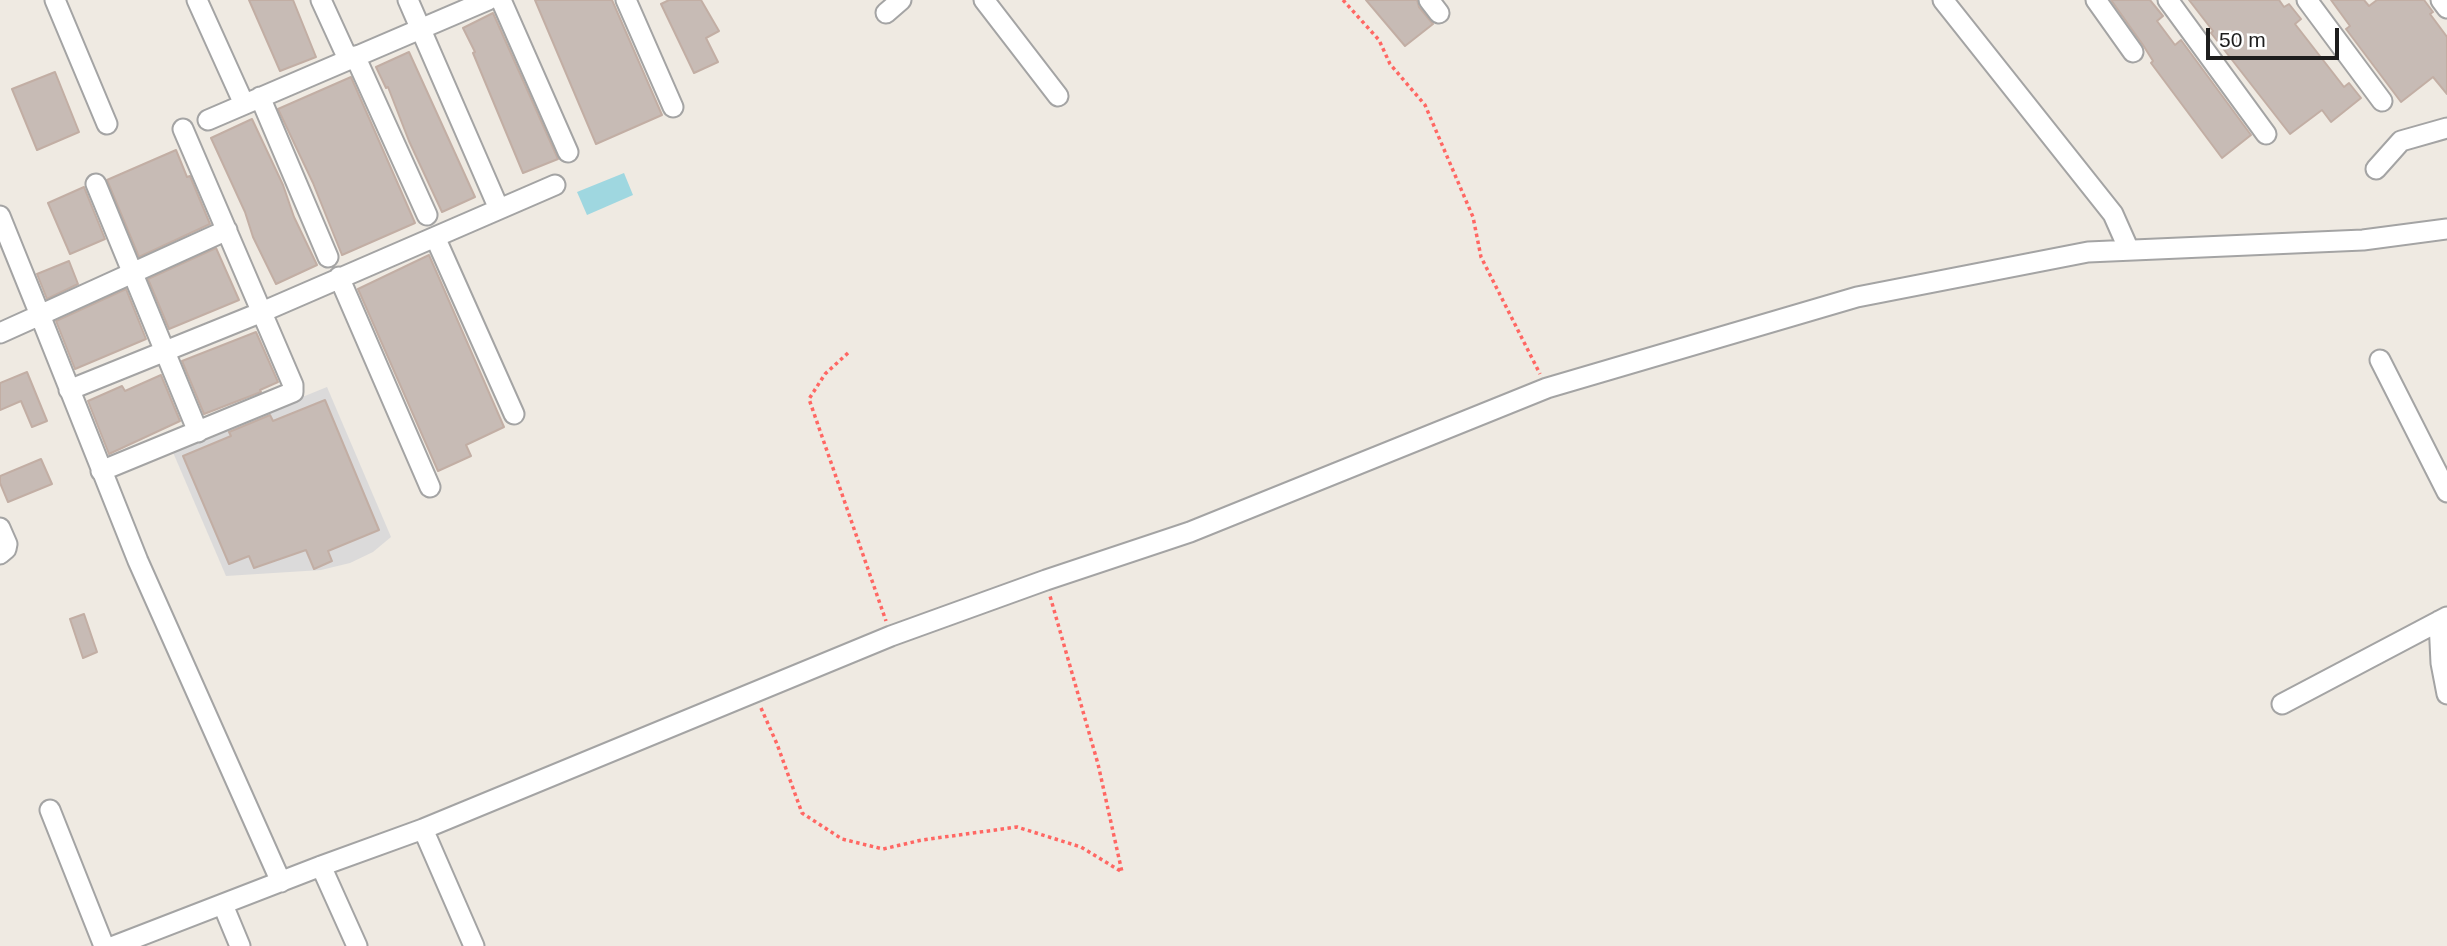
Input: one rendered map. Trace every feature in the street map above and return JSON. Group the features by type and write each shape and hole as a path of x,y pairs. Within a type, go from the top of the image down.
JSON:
{"street":[{"path":"55,0 107,124"},
{"path":"197,0 252,101 328,257"},
{"path":"321,0 427,215"},
{"path":"408,0 499,209"},
{"path":"208,120 488,0"},
{"path":"501,0 568,152"},
{"path":"626,0 673,107"},
{"path":"886,13 901,0"},
{"path":"984,0 1058,96"},
{"path":"1943,0 2113,214 2129,250"},
{"path":"2096,0 2133,52"},
{"path":"2168,0 2266,134"},
{"path":"2306,0 2382,101"},
{"path":"2441,0 2447,8"},
{"path":"2376,169 2401,141 2447,128"},
{"path":"101,471 293,392 293,385 183,129"},
{"path":"96,184 198,432"},
{"path":"69,390 262,312 555,185"},
{"path":"0,216 138,561 281,882"},
{"path":"122,945 321,866 423,829 891,636 1190,532 1547,388 1857,297 2088,252 2363,240 2447,229"},
{"path":"0,333 227,230"},
{"path":"435,237 513,414"},
{"path":"338,277 430,487"},
{"path":"2380,360 2447,492"},
{"path":"0,528 7,544 0,554"},
{"path":"2443,619 2441,663 2447,694"},
{"path":"2283,704 2443,619"},
{"path":"50,810 104,946"},
{"path":"423,829 474,946"},
{"path":"321,866 357,946"},
{"path":"223,905 240,946"}],"path":[{"path":"1343,0 1379,40 1390,64 1425,105 1473,217 1481,257 1547,388"},
{"path":"848,352 825,374 809,399 891,636"},
{"path":"755,693 802,813 842,839 883,849 1017,827 1081,847 1122,872 1098,764 1046,580"}],"shaded area":[{"path":"327,387 391,537 373,552 350,563 321,570 226,576 172,450"}],"water":[{"path":"624,173 633,195 587,215 577,192"}],"building":[{"path":"249,0 293,0 316,57 280,71"},
{"path":"535,0 612,0 662,115 596,144"},
{"path":"669,0 701,0 719,31 706,38 718,62 694,73 661,4"},
{"path":"1366,0 1417,0 1419,7 1433,24 1405,46"},
{"path":"2111,0 2150,0 2163,16 2157,21 2175,45 2181,40 2251,135 2222,158 2151,63 2153,61 2143,45"},
{"path":"2189,0 2279,0 2284,7 2289,4 2301,19 2295,24 2344,87 2349,83 2361,98 2331,122 2322,110 2290,134 2211,33 2213,31"},
{"path":"2331,0 2364,0 2369,6 2377,0 2424,0 2433,12 2430,14 2447,37 2447,94 2433,77 2401,102 2346,29 2350,26"},
{"path":"493,13 558,159 523,173 463,28"},
{"path":"409,52 475,197 442,212 409,141 388,87 386,88 376,67"},
{"path":"55,72 79,132 37,150 12,89"},
{"path":"351,77 415,223 342,255 313,183 278,109"},
{"path":"252,119 317,265 276,284 211,138"},
{"path":"176,150 210,224 139,257 107,180"},
{"path":"84,187 105,239 70,254 48,203"},
{"path":"216,248 239,300 169,329 148,279"},
{"path":"429,255 504,427 466,445 471,456 438,471 358,289"},
{"path":"69,261 78,284 47,299 37,274"},
{"path":"126,289 146,339 75,369 56,321"},
{"path":"256,332 278,382 260,390 261,392 204,414 182,361"},
{"path":"27,372 47,421 32,427 21,401 0,410 0,383"},
{"path":"161,375 180,421 109,454 88,401 122,386 125,391"},
{"path":"325,400 379,530 328,551 332,561 314,569 306,550 254,568 249,556 229,564 183,456 231,436 229,432 270,415 273,421"},
{"path":"41,459 52,484 8,502 0,476"},
{"path":"84,614 97,652 83,658 70,619"}]}
